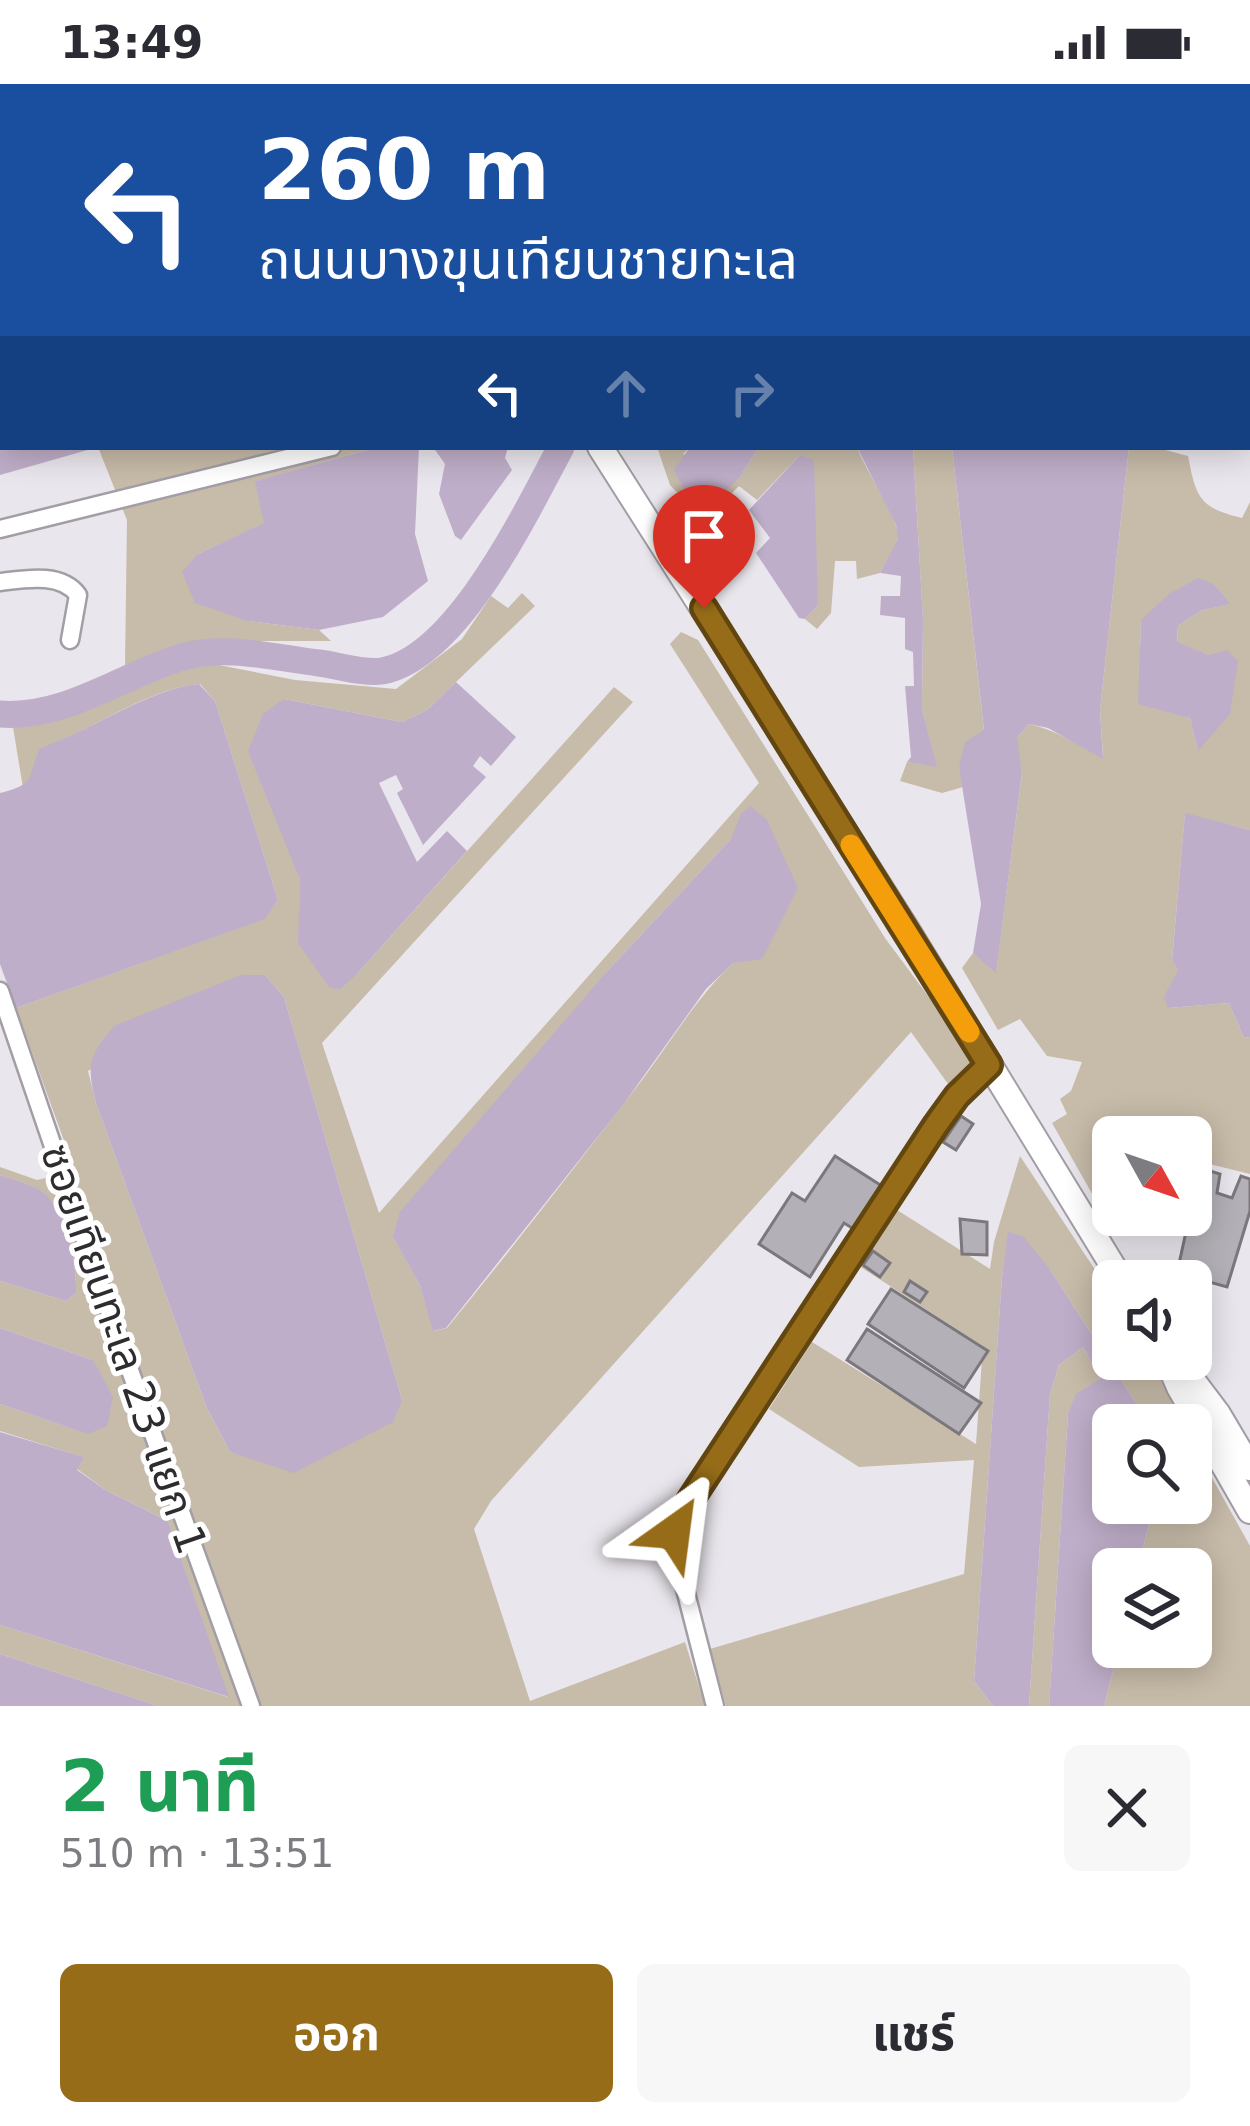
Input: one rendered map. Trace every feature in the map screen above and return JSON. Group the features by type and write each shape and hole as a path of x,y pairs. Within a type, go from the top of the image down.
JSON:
{"main road":[{"path":"602,450 1109,1260"},
{"path":"1176,1380 1250,1511"},
{"path":"1192,1380 1250,1468"}],"street":[{"path":"0,529 320,450"},
{"path":"0,582 56,580 76,590 70,640"},
{"name":"ซอยเทียนทะเล 23 แยก 1","path":"0,991 251,1706"},
{"path":"716,1706 676,1558 676,1522 936,1125 989,1065"}],"shaded area":[{"path":"0,450 88,450 0,475"},
{"path":"99,450 367,450 256,481 265,523 198,554 248,621 319,630 331,641 227,641 125,665 127,520"},
{"path":"367,450 419,450 415,534 428,581 383,617 319,630 248,621 195,603 182,572 198,554 264,523 255,481"},
{"path":"435,450 507,450 505,458 512,470 461,540 455,536 439,494 445,464"},
{"path":"658,450 687,450 683,454 740,477 757,450 858,450 898,538 880,573 857,579 856,561 835,561 831,613 817,629 805,619 818,605 800,455 757,500 739,486 704,521 670,485"},
{"path":"688,450 757,450 740,477 711,505 689,498 674,470"},
{"path":"858,450 913,450 923,619 922,709 937,767 907,762 911,757 905,686 914,686 913,652 905,649 905,618 880,615 881,596 900,596 901,576 880,573 898,539 896,525"},
{"path":"913,450 952,450 984,731 959,767 963,787 942,793 900,781 907,762 936,766 922,709 923,619"},
{"path":"952,450 1129,450 1100,710 1103,759 1048,728 1029,724 1017,737 1022,773 996,973 973,953 981,904 959,767 965,742 984,730"},
{"path":"1129,450 1165,450 1188,456 1197,491 1208,505 1242,518 1250,502 1250,830 1185,814 1172,959 1178,970 1168,1008 1229,1003 1244,1038 1250,1037 1250,1174 1212,1165 1212,1116 1092,1116 1092,1194 1052,1123 1067,1114 1060,1099 1071,1091 1082,1062 1047,1056 1020,1019 998,1030 962,968 973,953 996,971 1022,774 1016,738 1029,724 1103,757 1100,710","holes":["1215,585 1229,604 1200,611 1178,626 1177,643 1209,655 1198,750 1190,718 1163,709 1140,648 1141,620"]},
{"path":"800,455 814,460 818,605 805,619 799,618 756,553 770,538 749,510"},
{"path":"1198,578 1215,585 1230,604 1200,611 1178,626 1177,642 1209,655 1227,650 1238,661 1230,714 1198,751 1190,718 1138,704 1141,620 1169,594"},
{"path":"522,593 535,606 427,710 402,722 284,699 281,827 300,880 299,943 358,973 614,687 633,702 322,1043 379,1213 759,783 670,644 681,632 698,640 885,938 977,1062 953,1091 911,1032 491,1501 474,1529 530,1701 685,1642 705,1706 158,1706 0,1654 0,1625 228,1697 168,1521 107,1491 77,1469 83,1457 0,1431 0,1404 89,1434 93,1360 0,1328 0,1281 66,1301 76,1293 73,1254 59,1214 40,1191 0,1175 0,1167 37,1180 75,1171 16,1008 264,919 278,900 215,701 200,684 139,702 41,748 32,779 23,788 12,721 55,716 203,662 295,680 396,689 462,639 491,596 508,608","holes":["732,838 733,963 696,1004 447,1328 434,1331 420,1286 394,1237 610,968","265,975 284,997 402,1400 256,1459 230,1452 206,1406 88,1071"]},
{"path":"456,682 516,737 491,766 480,756 473,766 486,777 423,845 397,793 403,789 396,775 379,783 417,862 447,831 467,851 358,973 340,989 330,988 298,943 300,880 248,751 263,714 284,699 402,722 427,710"},
{"path":"199,684 215,701 278,900 265,919 16,1008 0,964 0,793 25,783 40,748 140,702"},
{"path":"751,806 767,820 798,888 762,959 733,963 706,989 623,1105 446,1328 433,1331 420,1286 393,1236 400,1212 610,968 731,839 741,814"},
{"path":"1185,813 1250,830 1250,1037 1244,1038 1229,1003 1168,1008 1164,997 1178,970 1172,960"},
{"path":"241,975 265,975 284,997 402,1400 393,1422 294,1473 230,1452 206,1406 91,1079 95,1054 114,1026"},
{"path":"1020,1156 1092,1265 1092,1335 1051,1271 1009,1233 974,1681 993,1706 726,1706 710,1649 964,1574 974,1460 859,1467 769,1409 812,1342 976,1444 983,1346 859,1266 894,1208 990,1269"},
{"path":"0,1175 40,1191 60,1214 70,1240 76,1281 76,1293 66,1301 0,1281"},
{"path":"1008,1232 1023,1236 1092,1335 1092,1364 1083,1347 1059,1365 1050,1394 1029,1706 993,1706 974,1681"},
{"path":"0,1328 93,1360 113,1397 107,1426 88,1434 0,1404"},
{"path":"1083,1347 1092,1364 1092,1380 1099,1380 1068,1414 1049,1706 1029,1706 1050,1394 1059,1365"},
{"path":"1098,1380 1121,1380 1136,1404 1092,1404 1092,1524 1149,1524 1143,1548 1092,1548 1092,1668 1114,1668 1104,1706 1049,1706 1068,1414 1076,1394"},
{"path":"1121,1380 1162,1380 1173,1404 1136,1404"},
{"path":"0,1432 84,1457 77,1470 107,1491 168,1521 229,1697 0,1625"},
{"path":"1212,1478 1250,1546 1250,1706 1104,1706 1114,1668 1212,1668 1212,1548 1143,1548 1149,1524 1212,1524"},
{"path":"0,1654 152,1704 158,1706 0,1706"}],"building":[{"path":"961,1116 973,1124 956,1150 943,1142"},
{"path":"835,1156 885,1188 857,1231 844,1223 810,1277 759,1244 792,1193 805,1201"},
{"path":"1212,1172 1220,1174 1217,1193 1232,1198 1241,1176 1250,1179 1250,1211 1227,1287 1212,1283 1212,1260 1180,1260 1185,1236 1212,1236"},
{"path":"960,1219 987,1222 987,1255 962,1254"},
{"path":"873,1251 890,1263 880,1277 863,1265"},
{"path":"910,1281 927,1292 920,1302 904,1292"},
{"path":"891,1289 988,1351 964,1388 868,1324"},
{"path":"867,1329 981,1403 959,1434 847,1360"}],"waterway":[{"path":"0,714 24,714 71,703 198,653 251,653 375,672 410,660 463,611 509,542 559,450"}],"slow traffic":[{"path":"851,845 969,1032"}],"route":[{"path":"674,1532 676,1522 936,1125 989,1065 704,608"}]}
